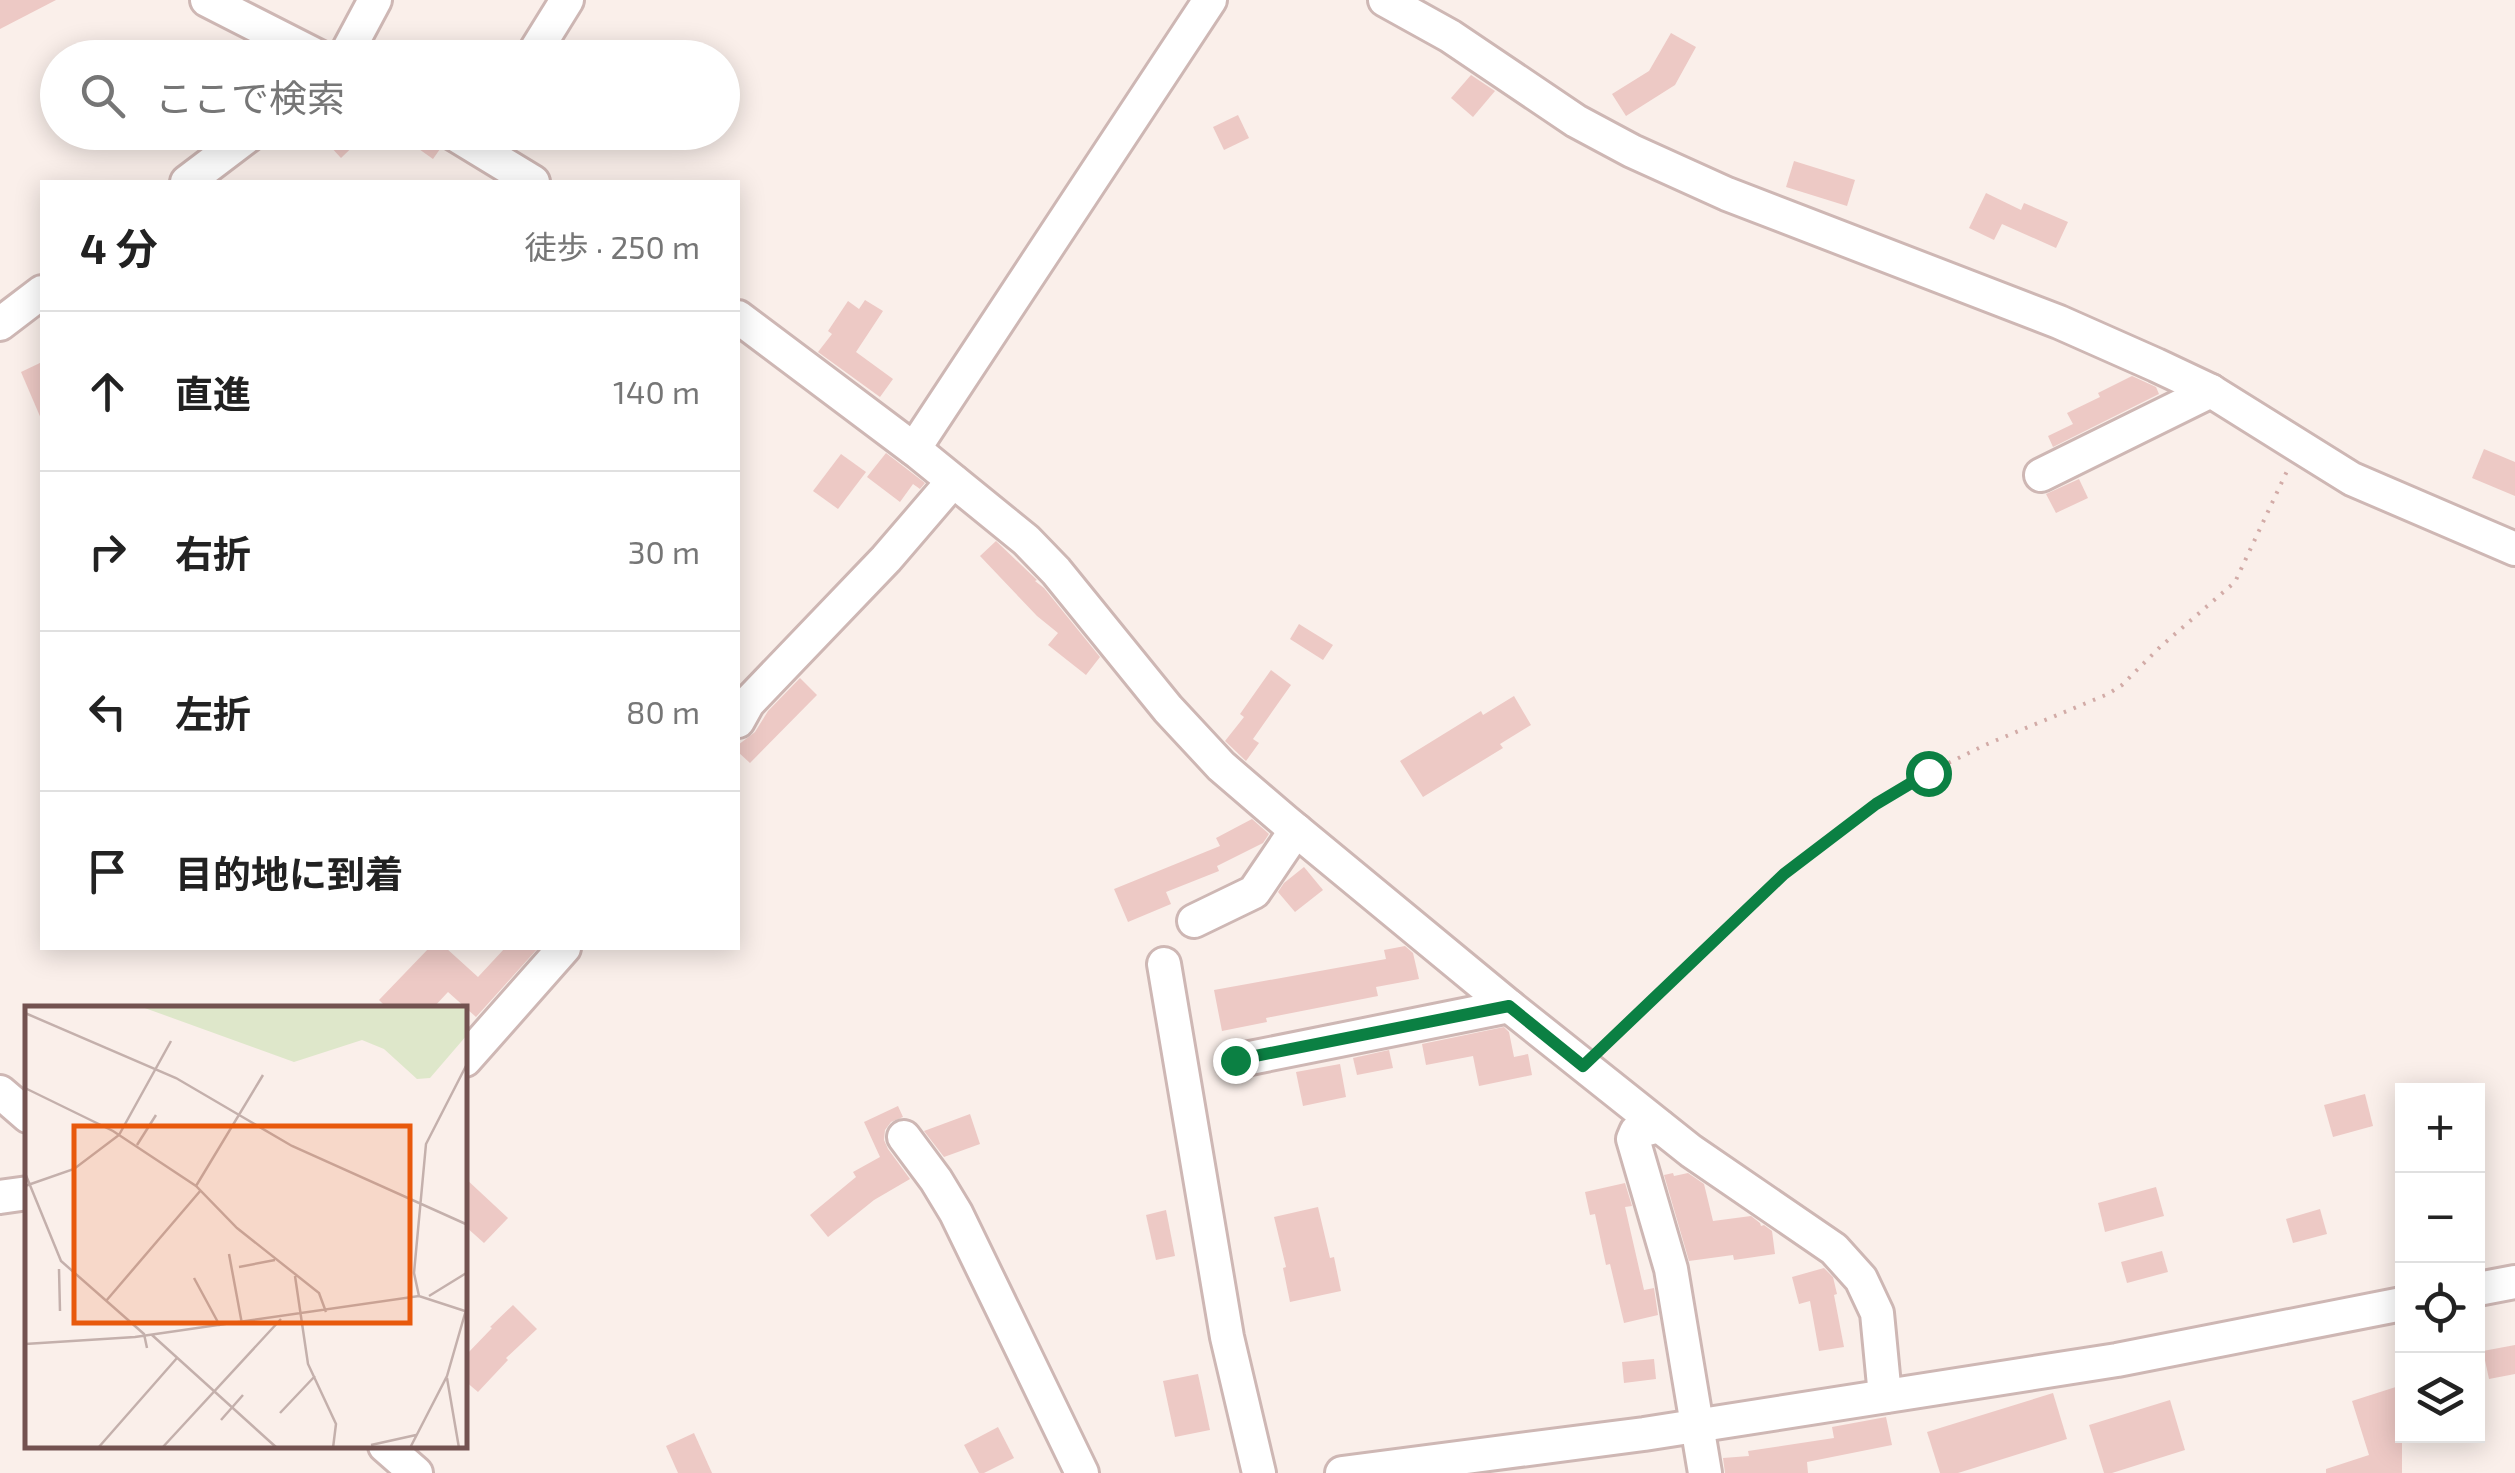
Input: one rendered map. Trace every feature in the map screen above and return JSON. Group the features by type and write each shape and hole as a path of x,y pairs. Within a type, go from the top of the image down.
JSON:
{"street":[{"path":"207,0 291,40"},
{"path":"354,40 375,0"},
{"path":"543,40 567,0"},
{"path":"914,450 1210,0"},
{"path":"1385,0 1450,36 1591,129 1681,175 2059,322 2211,391 2352,479 2515,549"},
{"path":"190,180 229,150"},
{"path":"488,150 530,180"},
{"path":"0,324 40,294"},
{"path":"740,320 1026,540 1221,766 1296,830 1690,1152 1834,1249 1861,1278 1877,1314 1885,1396"},
{"path":"2041,475 2211,391"},
{"path":"740,717 748,703 886,559 954,481"},
{"path":"1194,921 1254,892 1296,830"},
{"path":"468,1057 562,950"},
{"path":"1164,964 1227,1337 1259,1473"},
{"path":"1235,1060 1509,1006"},
{"path":"0,1092 25,1113"},
{"path":"1658,1126 1636,1132 1633,1139 1671,1269 1705,1473"},
{"path":"904,1138 956,1213 1082,1473"},
{"path":"0,1197 25,1193"},
{"path":"2485,1288 2515,1282"},
{"path":"1342,1473 1548,1460 1697,1426 2117,1360 2395,1305"},
{"path":"386,1448 416,1473"}],"path":[{"path":"1583,1066 1784,874 1876,804 1985,745 2122,685 2235,582 2300,446"}],"building":[{"path":"0,0 56,0 0,29"},
{"path":"1671,33 1696,47 1675,85 1626,116 1612,94 1649,71"},
{"path":"1471,75 1495,91 1473,117 1451,98"},
{"path":"1238,115 1249,138 1224,150 1213,127"},
{"path":"334,150 349,150 341,158"},
{"path":"420,150 439,150 433,159"},
{"path":"1794,161 1855,180 1847,206 1786,187"},
{"path":"1986,193 2021,210 2024,203 2068,222 2056,248 2002,224 1994,240 1969,228"},
{"path":"865,300 883,311 856,352 893,379 880,397 818,352 848,301 859,309"},
{"path":"40,363 40,416 21,372"},
{"path":"2132,376 2156,387 2159,394 2053,447 2048,436 2073,424 2067,413"},
{"path":"2484,449 2515,462 2515,496 2472,478"},
{"path":"886,453 925,483 920,489 913,484 900,502 867,477"},
{"path":"841,454 866,472 838,509 813,491"},
{"path":"2079,479 2088,498 2056,513 2046,494"},
{"path":"996,541 1037,580 1100,657 1086,675 1048,645 1058,633 980,556"},
{"path":"1299,624 1333,645 1323,660 1290,639"},
{"path":"1271,670 1291,685 1253,739 1259,743 1246,761 1225,741"},
{"path":"800,678 817,695 750,763 740,754 740,743 755,732 768,711"},
{"path":"1514,696 1531,725 1500,744 1503,748 1423,797 1400,761 1481,711 1483,715"},
{"path":"1252,819 1269,834 1263,843 1217,866 1219,871 1166,892 1171,904 1128,922 1114,889 1220,846 1216,838"},
{"path":"1304,867 1323,890 1295,912 1278,892"},
{"path":"1405,946 1413,953 1419,979 1376,987 1378,996 1266,1018 1267,1022 1222,1031 1214,990 1386,959 1384,950"},
{"path":"427,950 448,950 478,977 503,950 536,950 476,1017 448,992 435,1006 385,1006 379,1000"},
{"path":"1504,1027 1509,1032 1514,1057 1528,1054 1532,1075 1479,1086 1473,1056 1426,1065 1422,1044"},
{"path":"1389,1050 1393,1068 1357,1075 1353,1058"},
{"path":"1340,1064 1346,1097 1303,1106 1296,1072"},
{"path":"2365,1094 2373,1126 2333,1137 2324,1105"},
{"path":"898,1106 903,1117 891,1122 884,1140 910,1179 874,1200 828,1237 810,1215 856,1177 853,1172 880,1157 864,1122"},
{"path":"970,1114 980,1144 944,1157 924,1131"},
{"path":"1688,1173 1704,1184 1713,1221 1751,1216 1772,1231 1775,1254 1689,1261 1664,1175"},
{"path":"468,1181 508,1218 484,1243 468,1229"},
{"path":"1625,1183 1632,1206 1625,1207 1644,1290 1654,1288 1658,1315 1624,1323 1610,1264 1606,1265 1595,1214 1590,1215 1585,1192"},
{"path":"2156,1187 2164,1216 2105,1232 2098,1203"},
{"path":"1318,1207 1341,1291 1290,1302 1274,1217"},
{"path":"2320,1209 2327,1234 2293,1243 2286,1219"},
{"path":"1166,1210 1175,1256 1156,1260 1146,1215"},
{"path":"2162,1251 2168,1272 2127,1283 2121,1262"},
{"path":"1824,1268 1833,1277 1844,1347 1819,1351 1810,1301 1799,1304 1792,1277"},
{"path":"513,1305 537,1329 478,1392 468,1384 468,1353"},
{"path":"2515,1345 2515,1374 2489,1379 2485,1351"},
{"path":"1654,1359 1656,1379 1624,1383 1622,1362"},
{"path":"1198,1374 1210,1430 1175,1437 1163,1381"},
{"path":"2395,1387 2395,1443 2402,1443 2402,1473 2326,1473 2326,1469 2369,1455 2352,1401"},
{"path":"2053,1393 2067,1439 1958,1473 1940,1473 1927,1432"},
{"path":"2170,1400 2185,1450 2104,1473 2089,1425"},
{"path":"1886,1417 1892,1445 1807,1462 1808,1473 1725,1473 1723,1458 1834,1438 1832,1427"},
{"path":"998,1427 1014,1458 979,1473 964,1445"},
{"path":"694,1433 712,1473 678,1473 666,1446"}],"route":[{"path":"1235,1060 1509,1006 1583,1066 1784,874 1876,804 1928,773"}]}
